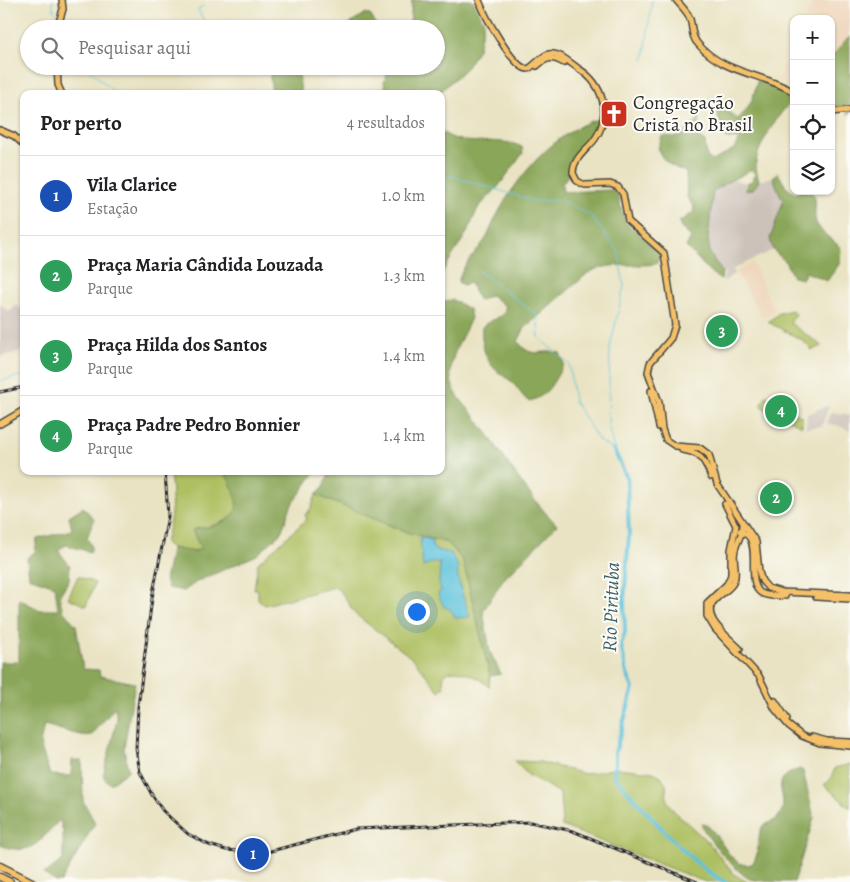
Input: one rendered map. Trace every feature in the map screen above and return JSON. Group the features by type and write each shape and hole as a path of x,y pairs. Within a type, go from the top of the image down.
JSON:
{"highway":[{"path":"0,866 32,882"},
{"path":"0,877 10,882"}],"main road":[{"path":"60,20 62,0"},
{"path":"478,0 504,46 519,66 526,69 530,68 548,53"},
{"path":"478,0 500,46 516,68 526,72 548,58 556,58 596,83"},
{"path":"676,0 689,16 695,41 715,60 739,72 774,81 790,90"},
{"path":"62,12 64,18"},
{"path":"541,62 548,53"},
{"path":"548,53 559,55 582,71 596,83 603,98 601,127 594,141 576,161 573,173 577,181 585,186 610,184 618,187 623,194 625,212 630,224 662,250 668,270 667,294 675,318 674,329 669,342 650,364 648,378 659,402 662,429 666,440 675,446 700,451 709,455"},
{"path":"57,75 60,90"},
{"path":"835,112 850,110"},
{"path":"0,130 14,136 20,141"},
{"path":"0,425 20,415"},
{"path":"700,451 740,524 742,533 734,551 735,579 729,588 712,603 710,610 712,618 756,668 789,722 811,737 850,744"},
{"path":"703,459 709,455"},
{"path":"709,455 717,484 740,524 758,547 759,572 768,588 780,592 850,597"},
{"path":"740,524 731,550 730,580 707,603 709,619 715,630 759,676 780,716 795,732 820,743 850,744"},
{"path":"742,533 751,536"},
{"path":"751,536 756,583 761,593 850,597"}],"shaded area":[{"path":"812,0 850,0 850,32 835,53 835,15 806,15"},
{"path":"790,55 790,88 778,80 784,64"},
{"path":"773,177 784,199 770,239 773,250 733,269 734,274 723,282 725,272 722,272 710,254 708,238 713,192 734,180 747,183 746,190 753,189 759,181"},
{"path":"753,262 774,311 762,317 736,272"},
{"path":"0,304 9,312 17,305 20,308 20,351 0,357"},
{"path":"829,405 822,426 806,428 807,414"},
{"path":"831,412 850,415 850,431 837,425 827,424"}],"green space":[{"path":"412,0 473,0 484,22 478,49 467,67 442,90 386,90 384,82 387,75 445,75 445,20 410,20"},
{"path":"366,13 373,20 356,20"},
{"path":"850,35 850,114 848,114 846,106 835,107 835,53"},
{"path":"270,75 299,75 301,90 272,90"},
{"path":"757,81 767,83 790,96 790,103 772,126 762,144 756,160 759,181 753,189 746,191 747,183 752,181 755,174 751,170 713,192 708,238 710,254 722,272 721,280 711,273 686,247 691,237 681,228 679,222 693,213 694,207 687,197 686,172 666,161 658,149 662,136 680,137 700,118 697,137 705,142 707,157 713,161 734,149 739,138 727,139 716,109 731,113 737,119 751,102"},
{"path":"597,119 591,138 568,166 569,174 562,184 563,192 612,190 617,193 625,222 662,254 656,264 605,267 588,273 525,328 518,341 523,347 528,351 537,353 560,353 564,364 546,392 528,401 513,383 493,367 484,350 482,327 505,312 505,306 491,295 479,301 470,283 463,285 458,282 464,268 487,237 513,188 525,173 550,146 565,135"},
{"path":"445,133 460,140 512,143 522,147 523,153 498,187 478,208 468,231 445,268"},
{"path":"778,173 790,190 790,195 814,195 815,215 818,226 841,248 840,263 827,281 806,272 802,279 793,277 785,261 773,250 770,239 784,199 781,197 773,177"},
{"path":"453,300 469,309 471,318 452,363 451,379 454,390 524,487 557,525 502,581 483,611 490,652 501,674 490,676 463,561 448,543 406,532 316,495 324,486 328,475 445,475 445,301"},
{"path":"792,310 796,314 790,323 822,346 812,350 802,340 768,322 779,313"},
{"path":"766,396 802,417 802,426 762,407 762,402"},
{"path":"170,475 227,475 235,489 238,504 232,516 219,524 197,528 195,537 202,549 183,551 165,543 172,508"},
{"path":"226,475 313,475 291,506 281,533 257,555 198,581 184,591 168,588 165,580 172,548 193,552 201,549 192,530 221,523 235,513 237,506 233,490"},
{"path":"316,495 406,532 448,543 463,561 490,676 489,687 469,674 451,671 445,673 444,687 439,691 413,659 355,614 342,593 335,587 265,605 258,599 258,589 254,589 258,563 307,519 305,515 307,512 309,513 308,511"},
{"path":"83,507 94,519 87,538 91,545 91,552 66,545 58,550 70,566 69,580 59,596 63,611 76,625 83,669 99,670 100,676 135,683 124,748 128,771 110,784 103,776 117,720 115,707 92,735 76,734 44,725 40,744 50,775 71,776 72,760 82,761 83,801 95,823 61,882 56,882 44,874 63,860 63,832 60,820 40,840 28,848 20,849 0,845 0,662 19,662 19,599 40,610 58,610 55,586 29,577 27,558 35,552 37,539 72,530 69,516"},
{"path":"78,576 95,583 86,606 68,598"},
{"path":"514,761 540,762 585,774 618,768 653,772 661,776 666,784 667,801 673,810 709,843 734,874 747,882 705,882 562,826 560,793 528,775"},
{"path":"850,764 850,808 824,785 831,778 835,768"},
{"path":"800,769 803,771 814,818 794,882 750,879 722,854 703,829 702,824 708,826 713,831 736,861 744,865 752,864 757,855 762,827 777,818 782,809 781,784 783,779"}],"water":[{"path":"420,537 432,540 432,546 435,550 451,553 459,569 457,572 461,590 470,617 456,618 450,609 444,607 438,595 441,589 439,584 440,563 431,563 423,567"}],"waterway":[{"path":"52,0 54,11 58,15"},
{"path":"644,61 652,0"},
{"path":"203,6 198,10 203,20"},
{"path":"95,75 112,90"},
{"path":"445,178 451,176 535,201 560,200 590,215 618,251 624,286 610,347 608,424 614,450"},
{"path":"479,271 537,315 539,338 569,364 574,401 599,441 613,450"},
{"path":"0,381 20,376"},
{"name":"Rio Pirituba","path":"614,450 627,478 629,536 624,601 625,632 621,645 627,674 633,688 615,753 615,763"},
{"name":"Rio Pirituba","path":"615,767 614,776 667,834 711,874 725,882"}],"railway":[{"path":"0,392 20,388"},
{"path":"165,475 168,516 152,598 138,707 136,749 140,772 152,795 163,811 188,834 209,845 226,850 263,853 356,829 530,822 573,831 697,882"}],"place":[{"name":"Congregação Cristã no Brasil","path":"614,114"},
{"name":"Praça Hilda dos Santos","path":"722,331"},
{"name":"Praça Padre Pedro Bonnier","path":"781,411"},
{"name":"Praça Maria Cândida Louzada","path":"776,498"},
{"name":"Vila Clarice","path":"253,854"}]}
